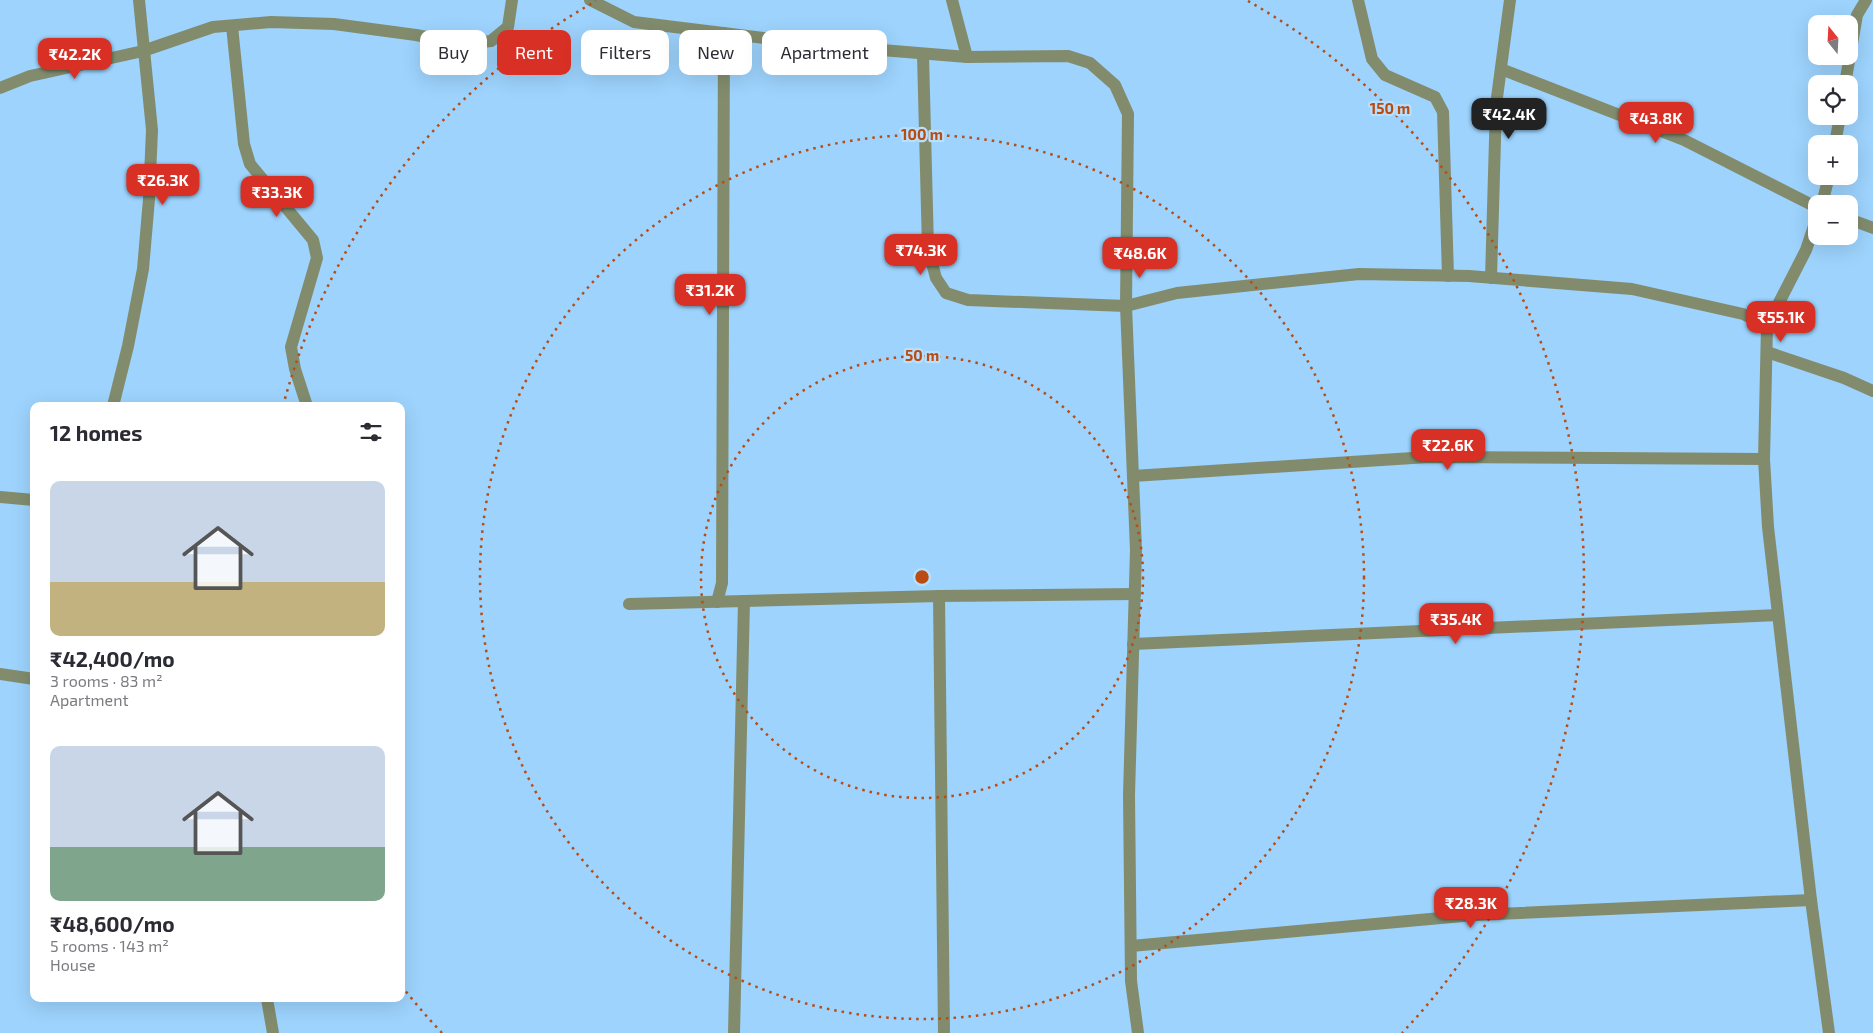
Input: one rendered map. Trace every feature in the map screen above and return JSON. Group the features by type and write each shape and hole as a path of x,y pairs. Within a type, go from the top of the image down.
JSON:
{"street":[{"path":"114,402 128,346 143,269 149,199 152,130 139,0"},
{"path":"0,88 30,76 143,51 213,28 271,22 334,24 416,35 463,44 491,41 508,27 512,0"},
{"path":"590,0 634,22 699,30"},
{"path":"952,0 967,57"},
{"path":"1358,0 1372,59 1385,75 1435,97 1443,112 1448,276"},
{"path":"1491,278 1496,105 1510,0"},
{"path":"1847,75 1857,15 1866,0"},
{"path":"232,26 243,136 250,164 313,240 317,258 291,347 294,369 306,402"},
{"path":"752,36 923,55 967,57 1068,56 1090,63 1115,85 1128,114 1126,306 1136,550 1129,795 1131,981 1138,1033"},
{"path":"923,55 928,248 936,278 946,293 968,300 1126,306 1177,293 1359,274 1448,276 1632,289 1743,314 1768,326"},
{"path":"1501,69 1684,140 1808,203"},
{"path":"717,602 722,583 724,75"},
{"path":"1858,223 1873,228"},
{"path":"1808,244 1768,326 1764,459 1768,527 1811,900 1829,1033"},
{"path":"1767,352 1844,378 1873,391"},
{"path":"1132,476 1428,457 1764,459"},
{"path":"0,497 30,500"},
{"path":"628,604 939,596 1135,594"},
{"path":"939,596 944,1033"},
{"path":"734,1033 744,601"},
{"path":"1133,644 1778,615"},
{"path":"0,674 30,678"},
{"path":"1131,946 1474,915 1811,900"},
{"path":"267,1002 273,1033"}]}
